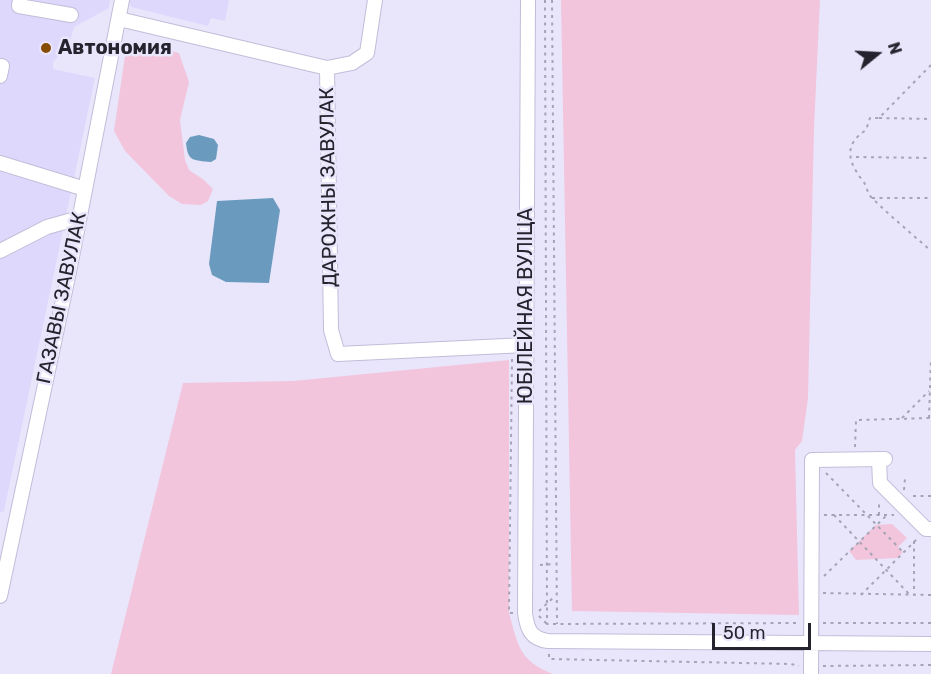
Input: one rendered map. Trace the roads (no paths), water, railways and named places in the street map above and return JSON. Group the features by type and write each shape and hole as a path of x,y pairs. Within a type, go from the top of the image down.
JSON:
{"street":[{"path":"20,0 19,6 70,15"},
{"name":"ГАЗАВЫ ЗАВУЛАК","path":"0,596 122,0"},
{"name":"ДАРОЖНЫ ЗАВУЛАК","path":"375,0 367,53 352,63 327,68 332,330 338,354 519,345"},
{"name":"ЮБІЛЕЙНАЯ ВУЛІЦА","path":"528,0 519,345 530,632 542,641 810,644"},
{"path":"119,20 327,68"},
{"path":"0,163 85,189"},
{"path":"0,251 47,227 79,218"},
{"path":"811,670 812,460 882,459 880,483 928,529"},
{"path":"810,644 931,644"}],"water":[{"path":"199,135 214,139 218,145 216,159 211,162 192,159 188,154 186,143 190,137"},
{"path":"273,198 280,210 269,283 226,282 212,275 209,264 217,201"}],"place":[{"name":"Автономия","path":"46,48"}]}
